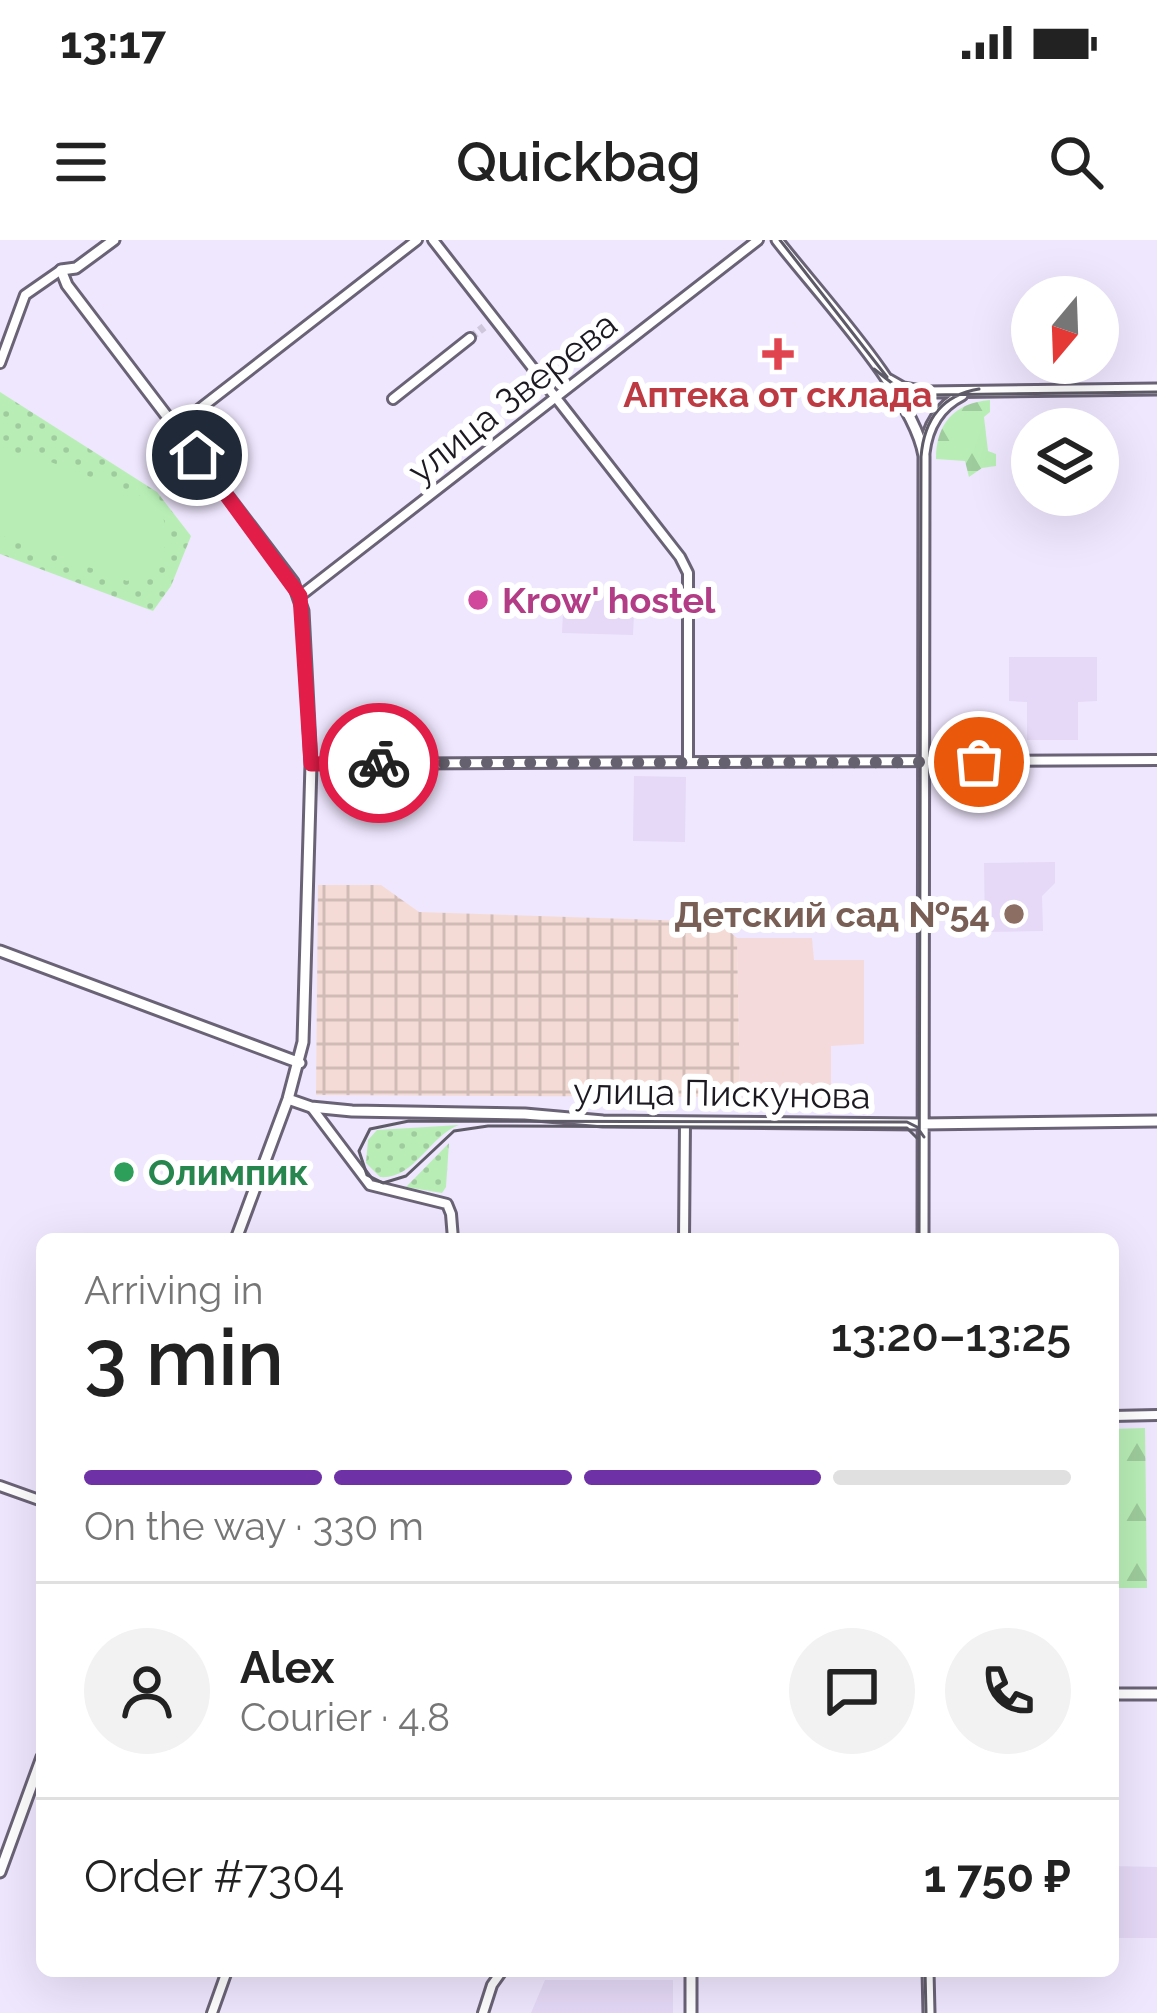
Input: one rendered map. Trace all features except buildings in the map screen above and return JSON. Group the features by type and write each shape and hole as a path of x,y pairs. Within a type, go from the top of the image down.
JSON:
{"street":[{"path":"0,363 26,295 61,270 76,268 114,240"},
{"path":"175,428 417,240"},
{"path":"434,240 680,556 688,573 688,761"},
{"name":"улица Зверева","path":"300,596 758,240"},
{"path":"777,240 911,415 924,456"},
{"path":"61,270 67,285 300,596 311,764 305,1020 300,1063 238,1233"},
{"path":"484,327 494,320"},
{"path":"393,399 470,338"},
{"path":"876,367 894,383 913,391 1157,388"},
{"path":"922,1233 924,456 928,430 941,409 961,395 979,392"},
{"path":"311,764 1157,760"},
{"path":"0,951 300,1063"},
{"name":"улица Пискунова","path":"288,1099 311,1107 686,1122 1157,1121"},
{"path":"311,1107 370,1184 447,1204 453,1233"},
{"path":"684,1233 686,1122"},
{"path":"1119,1416 1157,1415"},
{"path":"0,1486 36,1499"},
{"path":"1119,1694 1157,1694"},
{"path":"0,1872 36,1773"},
{"path":"212,2013 225,1977"},
{"path":"483,2013 499,1977"},
{"path":"691,1977 691,2013"},
{"path":"926,1977 928,2013"}],"shaded area":[{"path":"564,591 635,594 633,635 562,633"},
{"path":"1009,657 1097,657 1097,701 1078,702 1078,740 1027,740 1027,702 1009,701"},
{"path":"634,776 686,777 685,842 633,841"},
{"name":"Детский сад №54","path":"1055,862 1055,883 1042,896 1043,931 985,932 984,863"},
{"path":"318,885 381,885 419,912 718,922 737,938 740,1097 316,1095"},
{"path":"737,938 812,938 814,960 864,960 864,1044 831,1046 831,1099 740,1097"},
{"path":"1119,1866 1157,1867 1157,1938 1119,1938"},
{"path":"545,1980 673,1980 673,2013 531,2013"}],"green space":[{"path":"0,392 157,492 191,536 171,586 153,611 0,554"},
{"path":"990,400 990,412 984,417 988,451 996,454 996,466 969,477 965,461 936,459 939,435 950,418 966,406"},
{"path":"24,452 149,499 167,535 152,567 127,581 0,535 0,459"},
{"path":"459,1125 402,1172 380,1177 366,1163 368,1140 377,1130"},
{"path":"449,1143 442,1193 406,1187"},
{"path":"1145,1428 1147,1588 1119,1588 1119,1429"}],"tunnel":[{"path":"470,338 484,327"}],"tram line":[{"path":"780,240 887,377"},
{"path":"874,369 902,391 927,395 1157,392"},
{"path":"919,1233 921,457 926,431 937,411 955,397 979,389"},
{"path":"917,1138 907,1128 488,1126 454,1131 406,1176 383,1183 367,1175 359,1151 370,1129 409,1121 907,1122 924,1137"},
{"path":"925,1977 926,2013"}],"way so far":[{"path":"379,763 979,762"}],"place":[{"name":"Аптека от склада","path":"778,354"},
{"name":"Krow' hostel","path":"478,600"},
{"name":"Детский сад №54","path":"1014,914"},
{"name":"Олимпик","path":"124,1172"}],"route":[{"path":"197,455 300,596 311,764 379,763"}]}
